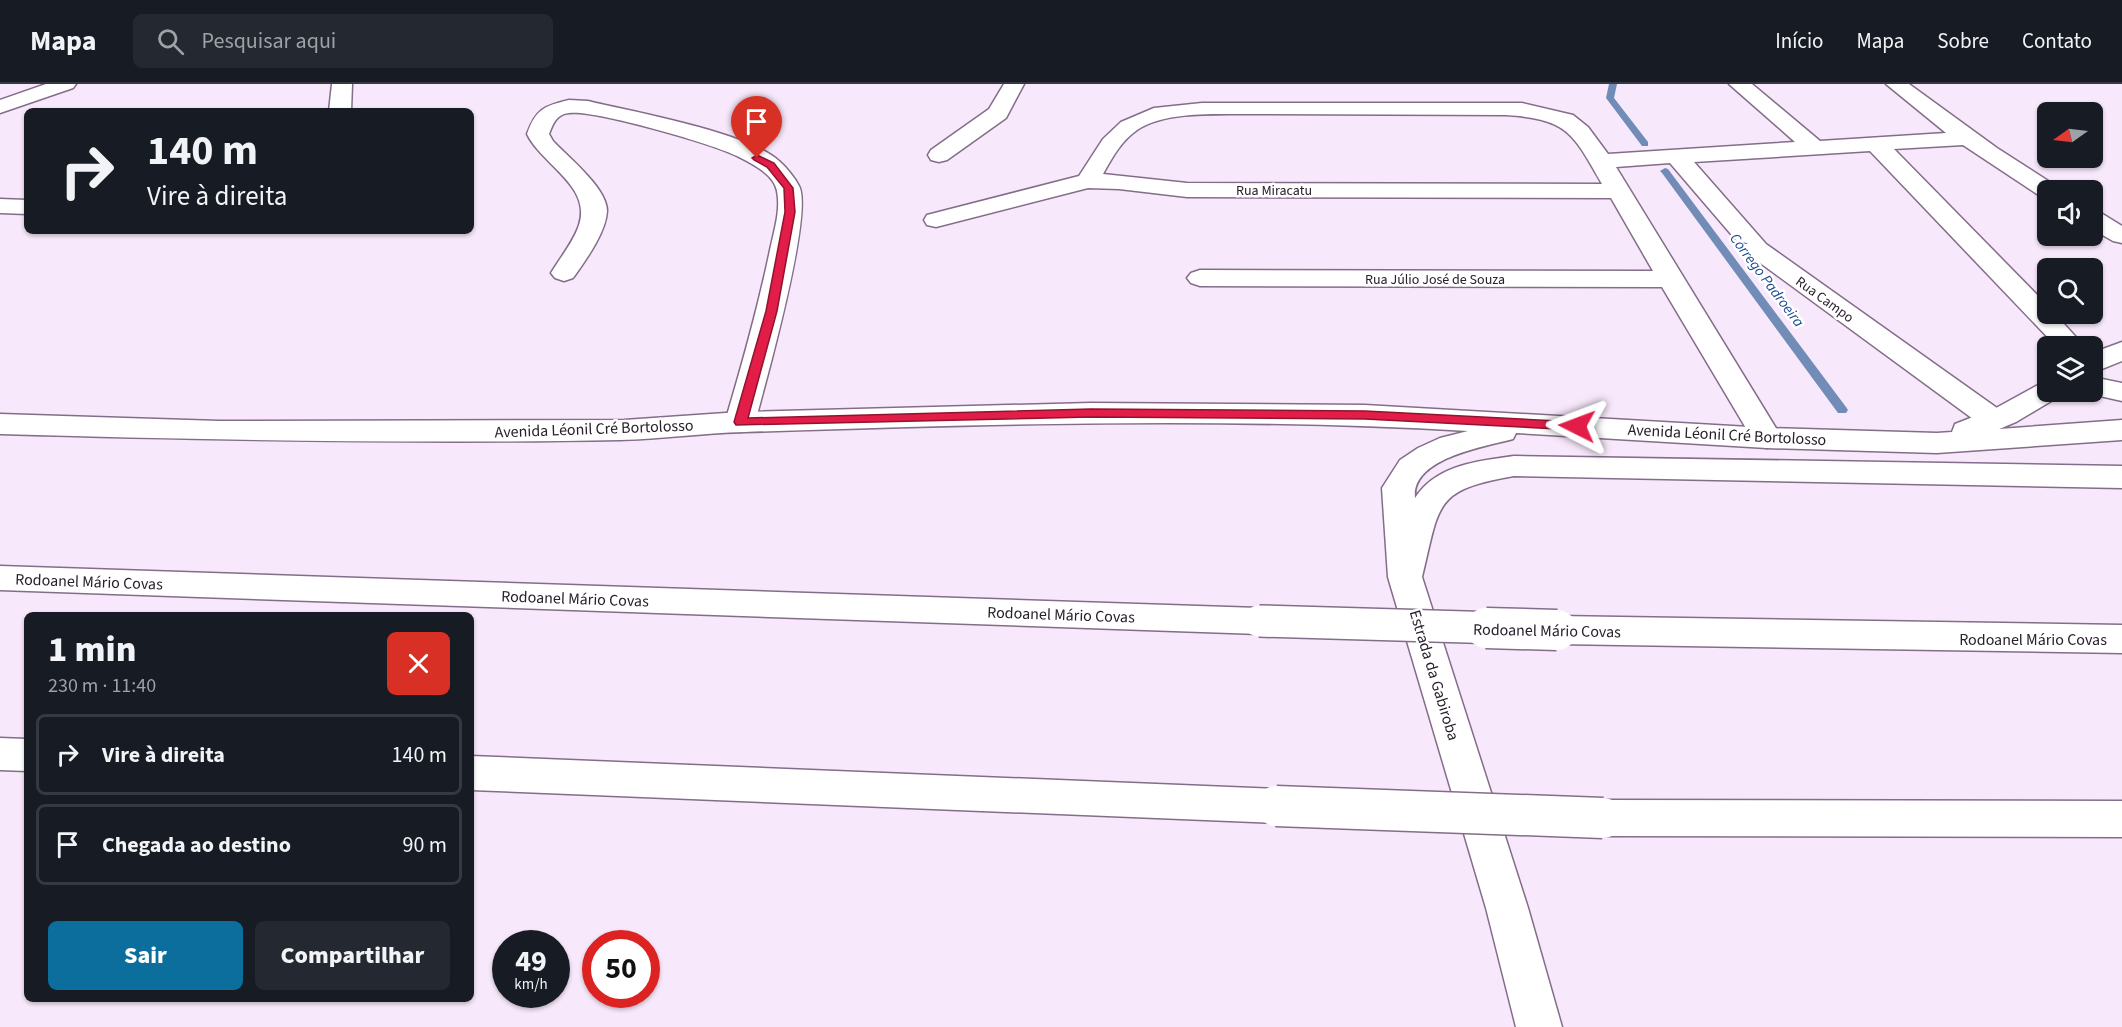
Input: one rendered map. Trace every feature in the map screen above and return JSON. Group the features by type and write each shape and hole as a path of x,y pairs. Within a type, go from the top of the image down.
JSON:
{"main road":[{"path":"0,107 66,84"},
{"path":"340,108 342,84"},
{"path":"939,155 998,113 1014,84"},
{"path":"1740,84 1815,148"},
{"path":"1896,84 1968,138 2037,184"},
{"path":"564,273 591,227 595,209 587,189 543,144 538,134 543,120 552,111 569,106 584,96 743,150 770,165 789,188 790,212 771,311 740,422"},
{"path":"1088,181 1109,142 1137,120 1154,114 1189,110 1506,110 1551,114 1574,124 1601,160 1767,438"},
{"path":"1601,160 1968,138"},
{"path":"1876,144 2061,336"},
{"name":"Rua Campo","path":"1676,156 1756,249 1994,420"},
{"name":"Rua Miracatu","path":"936,220 1088,181 1119,182 1187,190 1618,191"},
{"path":"0,206 24,207"},
{"path":"2103,225 2122,236"},
{"name":"Rua Júlio José de Souza","path":"1200,278 1670,279"},
{"path":"2103,359 2122,351"},
{"path":"2103,388 2122,392"},
{"path":"1936,443 1994,420 2037,397"},
{"name":"Avenida Léonil Cré Bortolosso","path":"0,424 219,431 529,431 624,430 740,422 1091,413 1365,415 1767,438 1936,443 2122,430"},
{"name":"Estrada da Gabiroba","path":"1539,1027 1507,908 1405,577 1398,488 1411,467 1429,455 1451,445 1481,436 1553,424"},
{"path":"1405,577 1427,503 1444,486 1473,473 1514,466 2122,477"},
{"name":"Rodoanel Mário Covas","path":"0,578 1557,630 2122,639"},
{"path":"0,753 24,755"},
{"path":"474,773 1603,818 2122,819"}],"waterway":[{"name":"Córrego Padroeira","path":"1613,84 1610,98 1645,144"},
{"name":"Córrego Padroeira","path":"1665,171 1842,410"}],"route":[{"path":"757,158 770,165 789,188 790,212 771,311 740,422 1091,413 1365,415 1577,426"}]}
